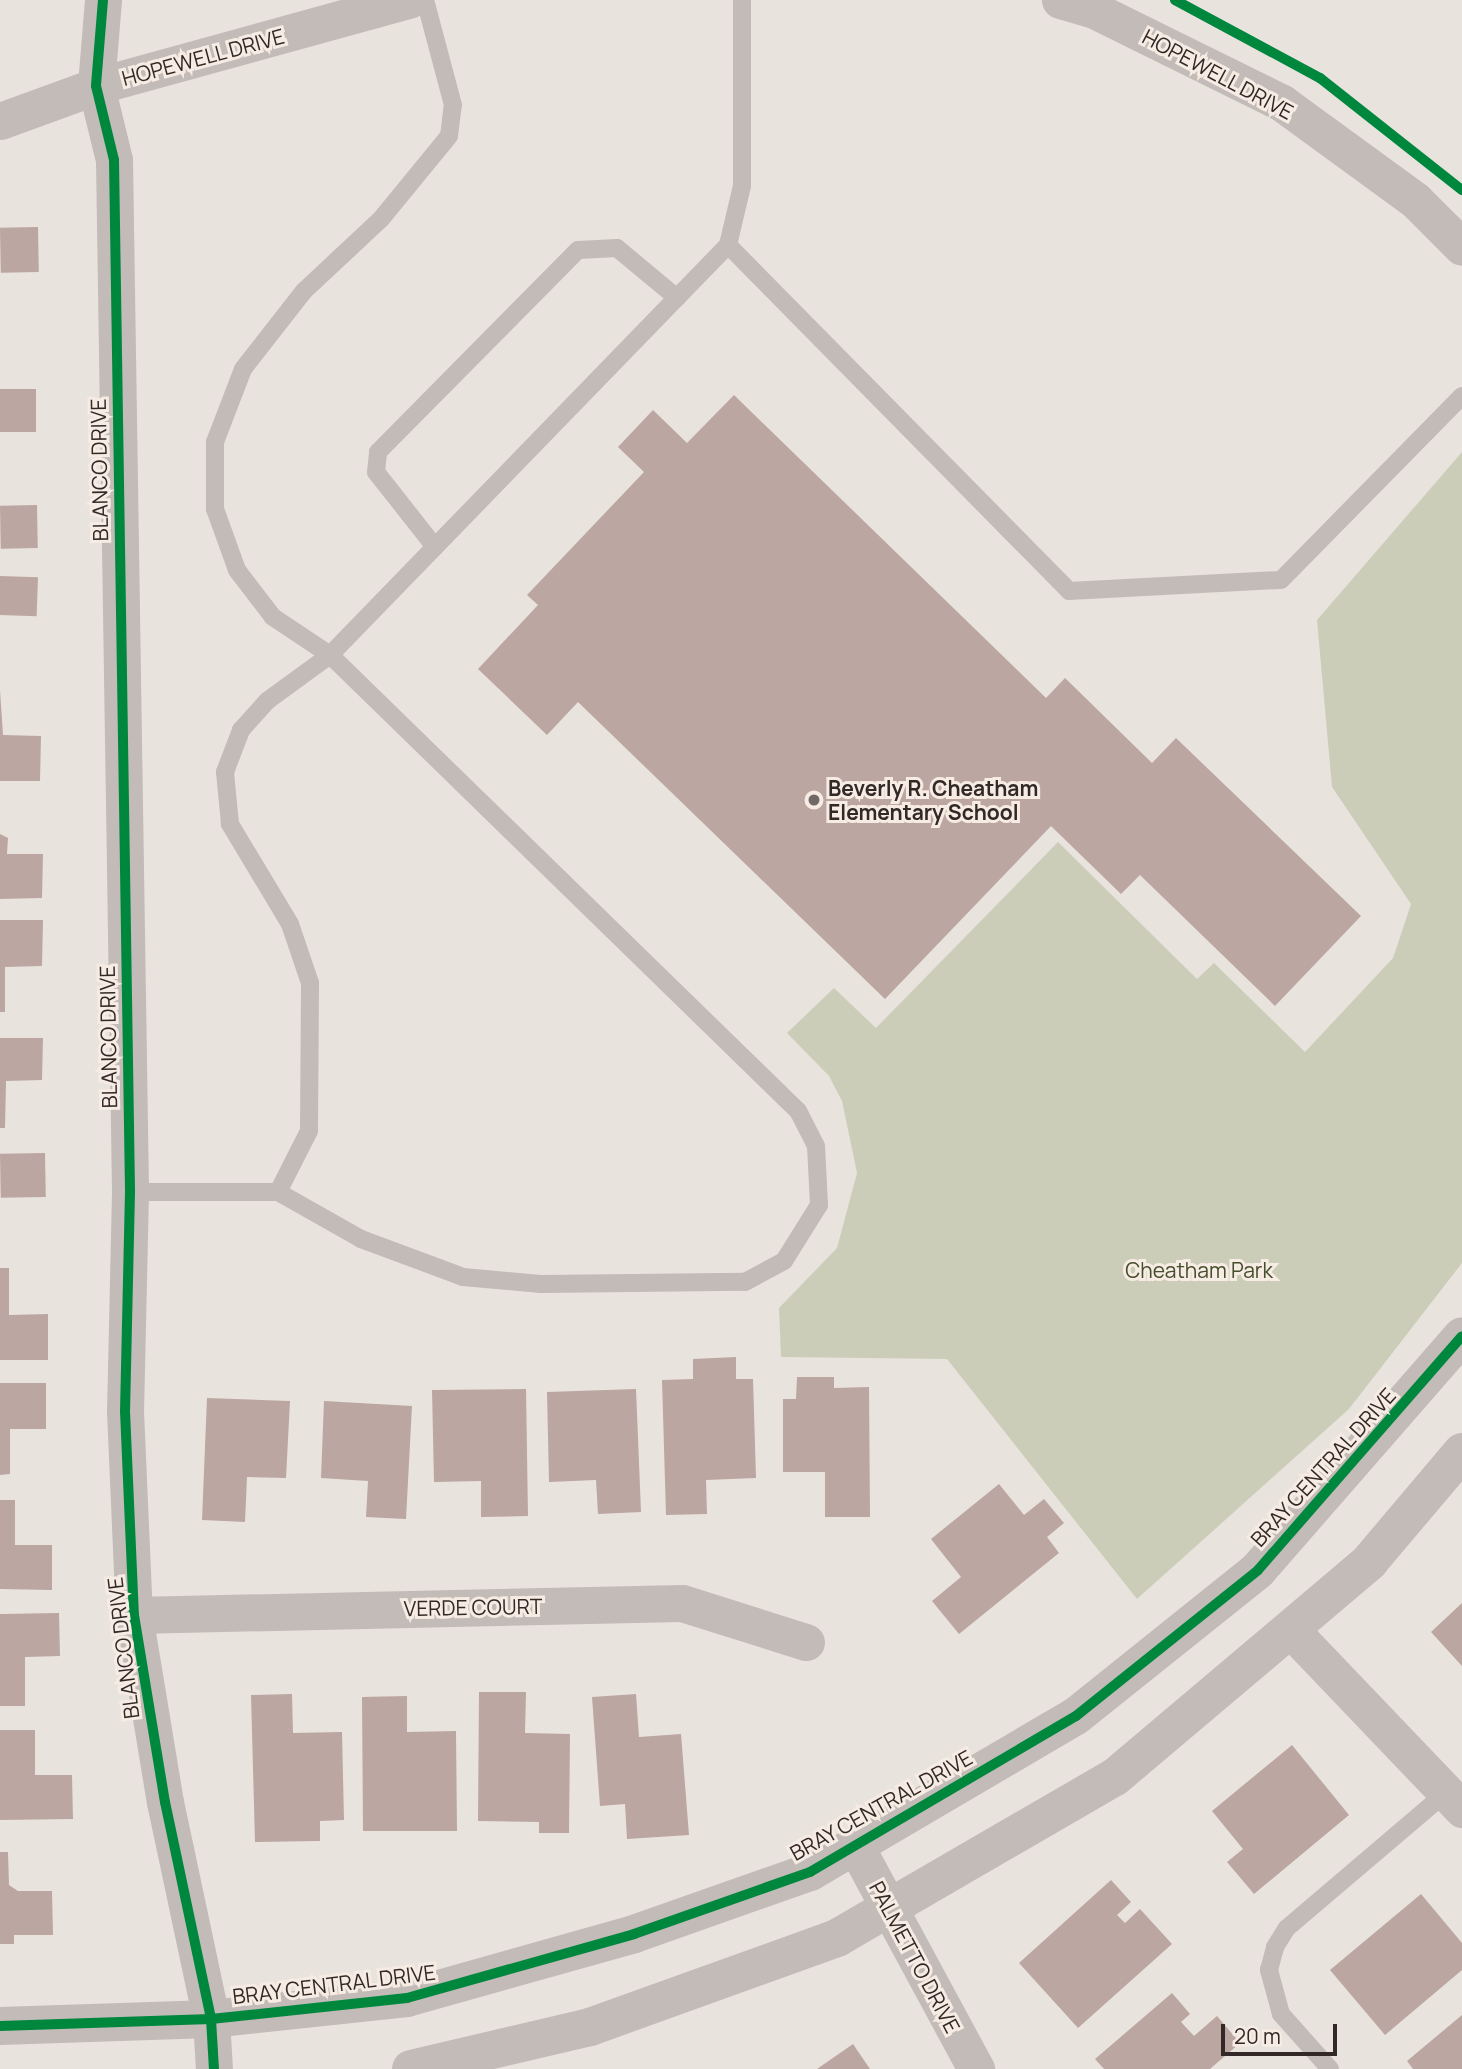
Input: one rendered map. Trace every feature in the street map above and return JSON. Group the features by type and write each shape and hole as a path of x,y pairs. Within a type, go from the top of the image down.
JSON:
{"street":[{"name":"BLANCO DRIVE","path":"103,0 96,86 114,160 130,1192 125,1411 134,1615 165,1802 211,2019 214,2069"},
{"name":"HOPEWELL DRIVE","path":"0,121 96,86 409,0"},
{"name":"HOPEWELL DRIVE","path":"1060,0 1092,9 1282,103 1415,200 1462,247"},
{"name":"BRAY CENTRAL DRIVE","path":"0,2026 211,2019 407,1998 475,1983 797,1876 855,1846 1076,1716 1258,1570 1462,1336"},
{"path":"411,2069 663,2003 836,1938 1115,1777 1369,1562 1462,1452"},
{"name":"VERDE COURT","path":"134,1615 682,1603 806,1642"},
{"path":"1291,1630 1455,1801"},
{"name":"PALMETTO DRIVE","path":"855,1846 976,2069"}],"lane":[{"path":"130,1192 278,1192 361,1239 463,1277 541,1284 745,1282 784,1261 819,1205 816,1146 798,1111 330,655 273,617 237,570 215,509 215,442 243,369 304,291 382,219 449,136 450,92 425,0"},
{"path":"278,1192 309,1131 310,983 290,923 230,824 225,772 241,730 267,701 330,655 728,245 742,186 742,0"},
{"path":"728,245 1069,591 1281,580 1462,396"},
{"path":"435,547 376,472 378,452 578,250 617,248 677,298"},
{"path":"1330,2069 1281,2014 1269,1970 1275,1947 1287,1928 1455,1801"}],"green space":[{"name":"Cheatham Park","path":"1462,452 1462,1263 1349,1409 1137,1599 947,1359 781,1357 779,1308 837,1248 857,1173 842,1101 829,1076 787,1033 834,988 876,1028 1058,842 1197,979 1214,963 1305,1052 1393,958 1411,904 1332,787 1317,620"}],"building":[{"path":"38,227 39,272 1,273 0,228"},
{"path":"0,389 36,389 36,432 0,432"},
{"path":"734,395 1046,698 1065,678 1152,763 1176,738 1361,916 1275,1006 1140,875 1121,894 1051,826 885,999 578,702 547,735 478,669 538,605 527,595 644,472 618,447 653,410 687,443"},
{"path":"37,505 38,548 1,549 0,506"},
{"path":"0,576 38,577 37,616 0,615"},
{"path":"0,690 3,735 41,736 40,781 0,781"},
{"path":"0,834 8,838 7,854 43,854 42,898 0,899"},
{"path":"0,920 43,920 42,966 5,967 5,1012 0,1012"},
{"path":"0,1038 43,1038 42,1080 6,1081 5,1128 0,1128"},
{"path":"45,1153 46,1197 1,1198 0,1154"},
{"path":"0,1268 9,1268 9,1315 48,1314 48,1360 0,1360"},
{"path":"736,1357 736,1379 753,1379 756,1478 706,1480 707,1514 666,1515 662,1380 693,1379 693,1359"},
{"path":"797,1377 834,1377 834,1388 869,1387 870,1517 825,1517 825,1472 783,1472 783,1399 796,1399"},
{"path":"0,1383 46,1383 46,1429 10,1429 10,1474 0,1475"},
{"path":"526,1389 528,1516 481,1517 481,1481 434,1482 432,1390"},
{"path":"636,1389 641,1512 598,1514 596,1480 549,1482 547,1392"},
{"path":"207,1398 290,1401 286,1478 247,1477 245,1522 202,1520"},
{"path":"324,1401 412,1406 406,1519 366,1517 368,1481 321,1478"},
{"path":"999,1484 1024,1515 1044,1499 1064,1523 1047,1537 1059,1553 959,1634 932,1601 961,1577 931,1539"},
{"path":"0,1500 15,1500 15,1545 52,1545 52,1590 0,1589"},
{"path":"1462,1603 1462,1666 1431,1632"},
{"path":"59,1613 60,1656 25,1657 25,1706 0,1706 0,1614"},
{"path":"479,1692 526,1692 525,1733 570,1734 569,1833 539,1833 539,1822 478,1821"},
{"path":"292,1694 293,1733 342,1732 344,1820 320,1821 320,1841 255,1842 251,1695"},
{"path":"636,1694 639,1737 681,1734 689,1835 627,1839 625,1804 600,1806 592,1697"},
{"path":"407,1696 407,1732 456,1731 457,1831 363,1831 362,1697"},
{"path":"0,1730 35,1730 35,1775 72,1775 73,1819 0,1820"},
{"path":"1292,1745 1349,1815 1254,1894 1227,1862 1243,1849 1212,1811"},
{"path":"0,1852 8,1852 9,1885 18,1891 52,1891 53,1935 14,1935 14,1944 0,1944"},
{"path":"1111,1880 1131,1902 1117,1915 1125,1923 1140,1909 1172,1944 1078,2028 1019,1963"},
{"path":"1421,1894 1462,1943 1462,1970 1385,2035 1330,1970"},
{"path":"1172,1993 1190,2014 1181,2022 1194,2036 1217,2016 1240,2043 1210,2069 1104,2069 1095,2059"},
{"path":"1462,2015 1462,2069 1413,2069 1407,2061"},
{"path":"853,2044 870,2069 817,2069"}],"cycle path":[{"path":"103,0 96,86 114,160 130,1192 125,1411 134,1615 165,1802 211,2019 214,2069"},
{"path":"1175,0 1320,78 1462,190"},
{"path":"0,2026 211,2019 407,1998 634,1934 810,1872 1076,1716 1258,1570 1462,1336"}],"place":[{"name":"Beverly R. Cheatham Elementary School","path":"814,800"}]}
